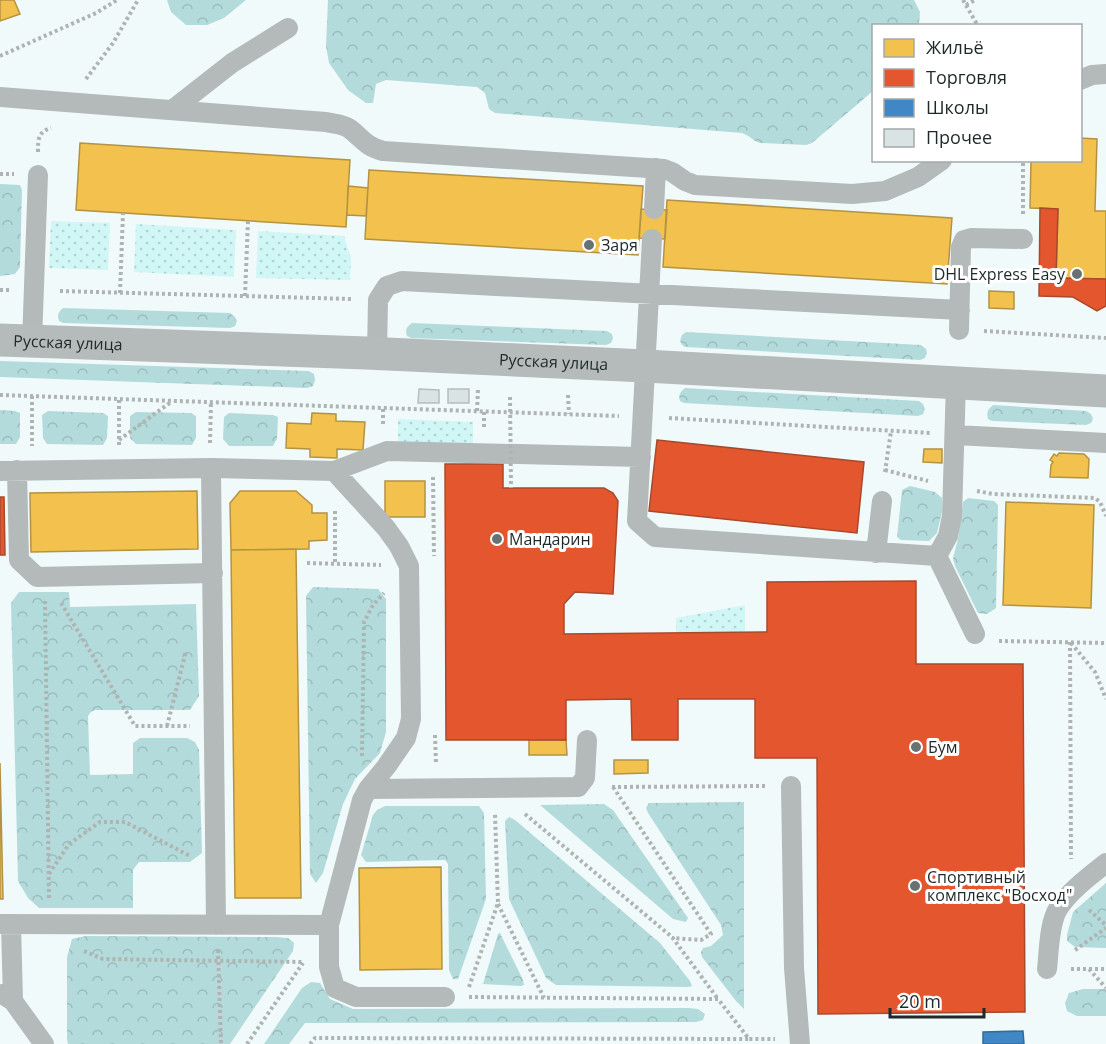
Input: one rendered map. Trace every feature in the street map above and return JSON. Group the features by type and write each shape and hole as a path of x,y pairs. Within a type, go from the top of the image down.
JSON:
{"main road":[{"name":"Русская улица","path":"0,340 645,366 1106,391"}],"lane":[{"path":"172,110 232,63 288,28"},
{"path":"1082,79 1092,75 1106,74"},
{"path":"0,97 326,122 342,125 365,143 382,151 656,168 672,172 695,185 751,189 852,194 885,191 918,177 939,162"},
{"path":"654,209 656,168"},
{"path":"32,342 38,175"},
{"path":"652,238 637,521 655,537 937,556"},
{"path":"377,354 378,300 387,286 402,281 649,295 959,320 964,240 1023,238"},
{"path":"937,556 948,536 952,516 957,382"},
{"path":"955,435 1106,443"},
{"path":"213,573 37,577 19,560 8,470 211,468 334,471 387,452 641,457"},
{"path":"211,468 216,925"},
{"path":"334,471 386,528 399,546 409,566 411,719 406,738 365,795 328,926 328,967 335,988 356,997 445,997"},
{"path":"876,553 882,501"},
{"path":"937,556 975,633"},
{"path":"365,795 494,788 578,787 585,778 587,740"},
{"path":"791,786 794,968 800,1042"},
{"path":"1047,969 1050,932 1057,910 1071,894 1106,863"},
{"path":"44,1044 7,997 6,924 328,926"}],"path":[{"path":"0,56 96,13 117,0"},
{"path":"83,82 113,43 138,0"},
{"path":"963,0 977,24"},
{"path":"966,5 975,0"},
{"path":"1023,162 1023,199"},
{"path":"0,174 18,174"},
{"path":"120,293 123,213"},
{"path":"245,296 248,220"},
{"path":"0,290 378,300"},
{"path":"959,320 1106,338"},
{"path":"477,411 478,382"},
{"path":"568,394 569,414"},
{"path":"0,395 383,409 383,418"},
{"path":"32,396 32,430"},
{"path":"510,397 511,488"},
{"path":"119,400 119,469"},
{"path":"119,441 172,401"},
{"path":"210,444 211,402"},
{"path":"891,431 885,470 954,488 993,494 1095,498 1100,502 1106,516"},
{"path":"334,471 335,564"},
{"path":"307,563 409,566"},
{"path":"365,795 364,622 373,605 409,566"},
{"path":"45,576 135,726 214,726"},
{"path":"45,576 49,924 68,944 103,959 304,962 247,1044"},
{"path":"975,633 996,641 1106,643"},
{"path":"1070,642 1095,672 1106,699"},
{"path":"1070,642 1071,894"},
{"path":"578,787 791,786"},
{"path":"613,787 711,934 701,940 672,938"},
{"path":"494,788 672,938 749,1039"},
{"path":"494,788 498,903 466,997 718,999"},
{"path":"49,874 69,844 100,822 125,822 216,869"},
{"path":"498,903 544,998"},
{"path":"216,925 221,1044"},
{"path":"1047,969 1106,969"},
{"path":"1089,969 1106,988"},
{"path":"310,1044 315,1038 749,1039 800,1042"}],"shaded area":[{"path":"51,221 110,223 108,270 49,268"},
{"path":"136,224 236,230 234,277 134,272"},
{"path":"258,231 344,236 351,258 350,280 256,278"},
{"path":"398,419 473,422 473,444 398,443"},
{"path":"745,605 745,632 676,632 676,618"}],"green space":[{"path":"167,0 246,0 224,18 207,25 186,25 171,12"},
{"path":"328,0 914,0 920,12 919,24 872,24 872,92 812,143 806,145 760,143 742,133 495,113 489,109 485,93 477,87 386,80 376,84 373,103 366,103 348,90 329,63 326,46"},
{"path":"0,184 20,185 22,190 20,267 15,274 0,276"},
{"path":"63,308 230,313 237,321 235,326 230,328 63,323 59,321 58,315"},
{"path":"412,323 607,331 612,334 613,338 611,343 606,345 411,338 407,336 406,330"},
{"path":"686,332 921,345 927,353 925,358 920,360 685,347 680,341"},
{"path":"0,361 309,371 314,374 315,380 313,386 307,388 0,377"},
{"path":"685,388 919,401 925,409 923,414 918,416 684,403 679,397"},
{"path":"993,405 1086,411 1093,419 1086,425 992,421 988,419 987,414"},
{"path":"0,410 20,413 20,437 16,444 0,444"},
{"path":"48,411 103,413 108,416 107,438 103,445 47,444 43,438 42,415"},
{"path":"136,412 191,413 196,416 196,438 192,445 136,444 130,438 130,416"},
{"path":"229,413 278,417 277,439 273,446 229,446 223,439 224,417"},
{"path":"910,486 935,492 942,498 942,512 937,533 929,541 901,540 897,537 902,490"},
{"path":"968,498 994,501 998,505 996,608 987,614 978,613 953,558 963,502"},
{"path":"313,587 378,589 386,599 386,732 380,753 355,779 343,804 323,873 316,883 310,874 306,596"},
{"path":"19,592 69,592 70,607 196,604 199,696 190,710 95,710 88,716 90,775 133,774 133,743 140,738 187,738 195,742 199,750 202,853 190,862 139,862 133,870 133,908 39,908 28,898 18,881 11,603"},
{"path":"744,802 744,1009 702,957 703,948 711,946 723,935 721,925 646,808 649,803"},
{"path":"604,804 613,810 688,918 686,922 673,919 540,805"},
{"path":"385,806 479,806 484,813 486,899 458,979 453,979 449,970 448,864 445,860 366,862 361,855 373,815"},
{"path":"509,817 660,943 692,986 556,985 546,978 509,899 505,821"},
{"path":"1106,883 1106,948 1075,947 1067,941 1073,912"},
{"path":"500,933 523,980 524,985 483,984"},
{"path":"86,936 275,937 288,938 294,943 293,951 230,1044 68,1044 67,957 72,939"},
{"path":"311,982 320,983 330,999 353,1009 689,1008 698,1009 705,1014 703,1020 696,1022 305,1023 289,1044 264,1044 302,988"},
{"path":"1083,989 1106,989 1106,1016 1077,1016 1067,1011 1065,1003 1069,993"}],"building: Жильё":[{"path":"0,0 14,0 20,14 0,21"},
{"path":"1082,138 1097,139 1095,211 1106,211 1106,279 1056,278 1058,209 1030,208 1031,162 1082,162"},
{"path":"80,143 350,160 346,227 76,210"},
{"path":"369,170 643,186 638,255 365,239"},
{"path":"348,186 368,188 366,216 347,215"},
{"path":"667,200 952,218 947,284 663,267"},
{"path":"641,209 667,210 665,239 639,238"},
{"path":"989,291 1014,292 1014,309 989,308"},
{"path":"312,413 336,414 336,421 365,422 363,450 337,449 337,458 310,457 310,449 286,448 287,423 311,424"},
{"path":"924,449 942,449 942,463 923,462"},
{"path":"1059,453 1084,454 1089,459 1088,478 1050,477 1053,462 1050,460 1054,454 1057,456"},
{"path":"385,481 425,481 425,517 385,517"},
{"path":"197,491 198,549 31,552 30,493"},
{"path":"240,491 296,491 312,505 312,513 327,513 327,540 309,541 309,549 231,550 230,503"},
{"path":"1006,502 1094,505 1091,608 1003,605"},
{"path":"296,549 301,898 235,898 231,550"},
{"path":"529,740 566,740 567,755 529,755"},
{"path":"614,760 648,760 648,773 614,774"},
{"path":"0,763 3,899 0,899"},
{"path":"441,867 442,969 360,970 359,868"}],"building: Торговля":[{"path":"1040,208 1058,209 1056,278 1106,279 1106,306 1097,311 1073,297 1039,296"},
{"path":"657,440 864,462 857,533 649,511"},
{"path":"445,464 503,464 503,488 604,488 613,493 618,501 613,594 575,592 564,604 564,634 767,632 767,582 916,581 916,664 1023,664 1025,1012 818,1014 817,758 755,758 755,699 678,699 678,740 632,740 631,699 566,700 566,740 446,740"},
{"path":"0,497 4,497 5,555 0,555"}],"building: Школы":[{"path":"1023,1031 1024,1044 983,1044 983,1032"}],"building: Прочее":[{"path":"419,389 439,390 439,403 418,403"},
{"path":"448,389 469,389 469,403 448,403"}],"place":[{"name":"Заря","path":"589,245"},
{"name":"DHL Express Easy","path":"1077,274"},
{"name":"Мандарин","path":"497,539"},
{"name":"Бум","path":"916,747"},
{"name":"Спортивный комплекс \"Восход\"","path":"915,886"}]}
